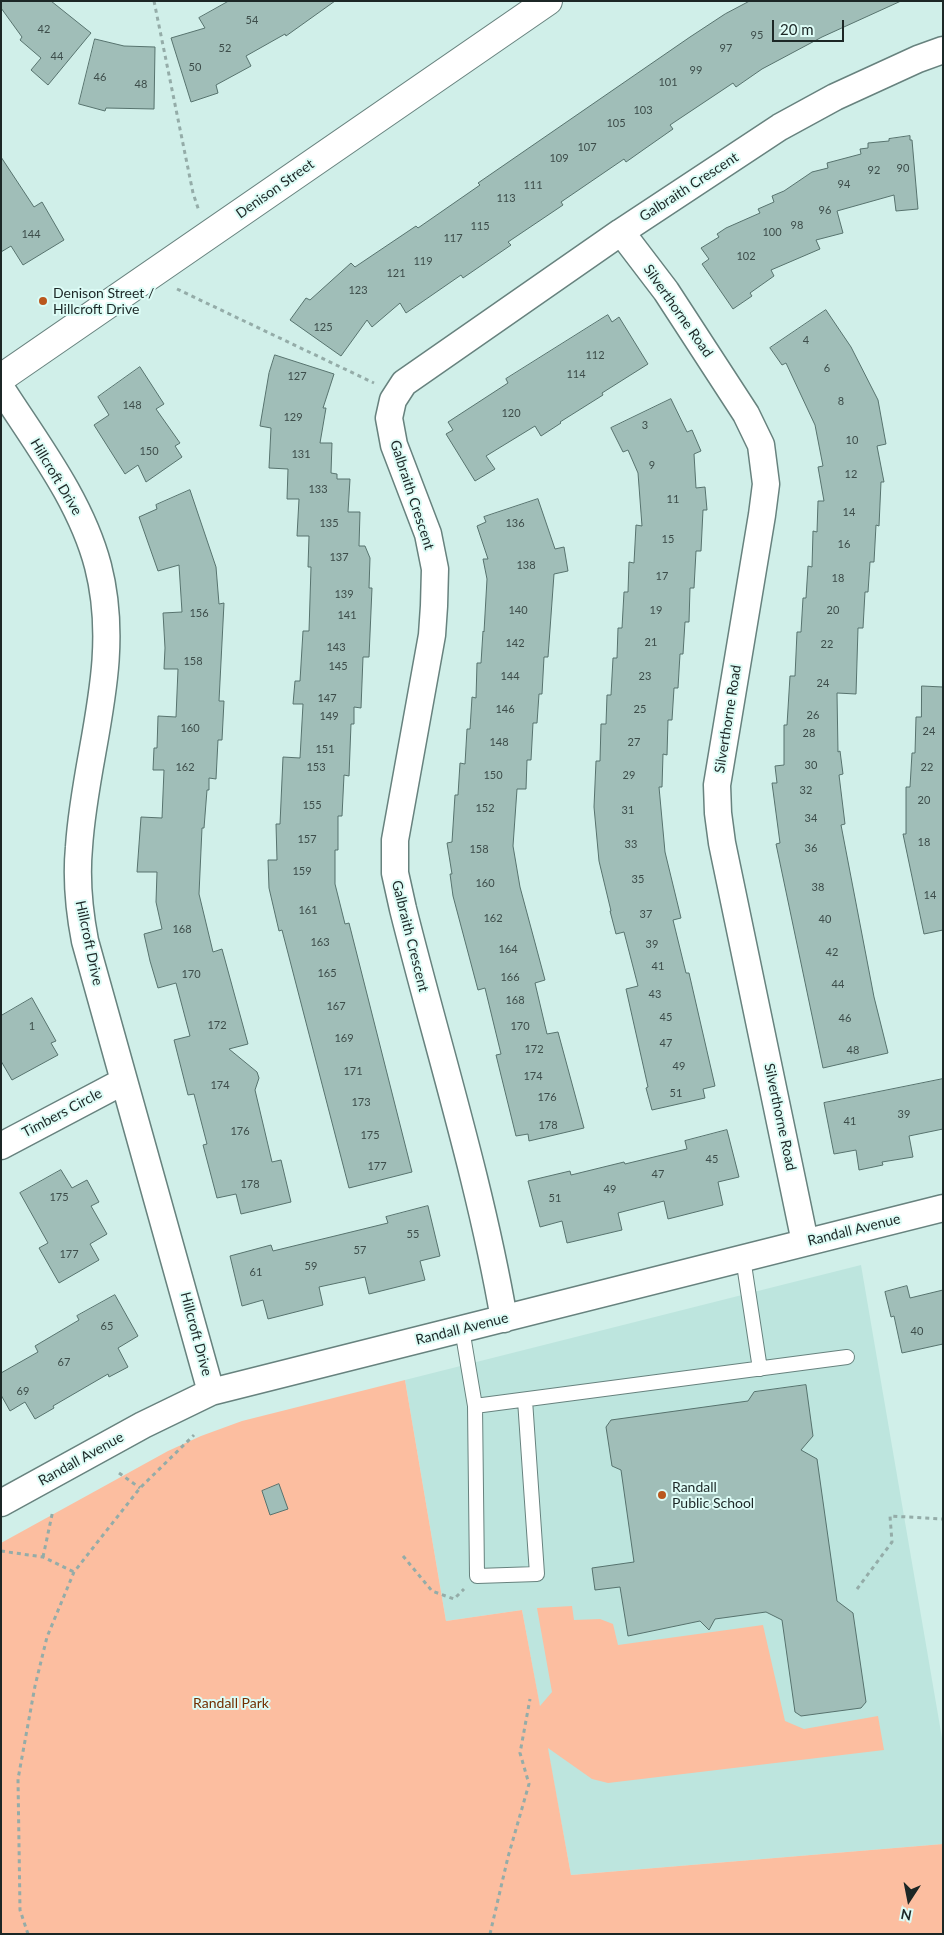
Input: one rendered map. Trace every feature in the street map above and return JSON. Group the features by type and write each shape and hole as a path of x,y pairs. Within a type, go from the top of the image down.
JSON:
{"street":[{"name":"Denison Street","path":"1,378 548,1"},
{"name":"Galbraith Crescent","path":"504,1318 492,1256 460,1126 402,908 395,873 395,840 432,635 435,569 428,534 394,445 389,418 393,400 404,383 621,232 780,127 835,97 918,59 943,50"},
{"name":"Silverthorne Road","path":"621,232 666,291 733,392 762,445 766,484 717,785 718,813 722,843 805,1242"},
{"name":"Hillcroft Drive","path":"1,388 69,495 80,518 98,567 105,603 107,654 105,681 81,831 77,881 85,941 211,1392"},
{"name":"Timbers Circle","path":"1,1146 124,1081"},
{"name":"Randall Avenue","path":"1,1503 143,1425 211,1392 943,1208"}],"lane":[{"path":"743,1258 760,1369"},
{"path":"462,1329 475,1406 477,1576 538,1574 525,1400"},
{"path":"475,1406 847,1357"}],"path":[{"path":"154,1 194,193"},
{"path":"192,297 398,392"},
{"path":"28,1934 20,1910 18,1779 47,1637 74,1572 140,1488 194,1435"},
{"path":"119,1473 140,1488"},
{"path":"43,1557 53,1510"},
{"path":"857,1589 892,1542 890,1516 943,1519"},
{"path":"1,1551 43,1557 74,1572"},
{"path":"403,1556 432,1591 454,1599 477,1576"},
{"path":"490,1934 508,1858 529,1784 520,1753 530,1699"}],"shaded area":[{"name":"Randall Public School","path":"861,1265 943,1744 943,1844 571,1875 522,1610 446,1621 405,1380"}],"green space":[{"name":"Randall Park","path":"405,1380 446,1621 522,1610 540,1706 552,1692 537,1608 572,1606 574,1620 600,1619 613,1624 618,1645 763,1625 785,1721 804,1729 878,1716 884,1750 608,1783 592,1779 548,1748 571,1875 943,1844 943,1934 1,1934 1,1543 168,1451 201,1436 242,1421"}],"building":[{"path":"1,1 51,1 91,33 48,85 31,70 41,58 20,40 22,37 1,8"},
{"path":"229,1 335,1 286,36 285,34 246,56 251,66 216,85 218,93 191,102 171,38 205,28 199,18"},
{"path":"750,1 901,1 822,37 762,69 736,87 733,83 670,125 673,129 626,162 624,159 561,202 563,205 508,242 511,245 463,278 461,275 406,313 400,303 372,327 367,320 341,356 290,320 306,298 310,300 351,263 355,267 416,226 418,228 480,185 478,183 690,37 725,14"},
{"path":"95,39 124,46 155,47 154,109 106,108 105,111 79,104"},
{"path":"910,136 910,140 912,140 918,209 896,211 894,195 837,211 843,233 816,240 820,249 771,270 774,276 750,293 752,296 733,309 702,264 709,259 701,248 719,237 717,234 726,228 760,213 758,209 774,202 772,196 784,191 812,172 828,168 827,163 861,154 860,149 868,148 868,143"},
{"path":"1,157 34,207 42,202 64,240 23,265 11,246 1,252"},
{"path":"826,310 851,347 878,400 886,444 877,446 884,482 881,482 879,526 876,525 874,562 870,562 868,592 865,592 863,628 858,628 856,694 837,693 838,752 840,751 843,774 839,775 845,824 841,825 874,997 888,1053 823,1068 776,844 780,843 772,783 777,783 775,766 784,765 784,725 787,725 790,676 795,676 797,632 801,632 803,598 806,598 808,566 812,567 813,531 817,532 818,501 824,501 818,467 823,466 815,425 786,363 782,365 770,348"},
{"path":"608,315 612,322 619,317 648,364 602,393 603,395 541,436 535,426 486,456 495,469 475,481 446,434 453,430 448,422 508,383 506,379"},
{"path":"275,355 334,374 323,408 326,408 320,443 332,443 331,473 337,474 337,479 350,479 348,512 360,512 359,546 365,546 370,558 369,588 372,588 369,657 363,657 361,708 354,707 354,724 351,724 349,776 344,775 342,816 338,816 335,884 345,924 349,923 412,1172 349,1188 282,930 279,931 269,888 268,860 277,860 276,824 280,824 283,757 300,758 303,704 293,704 295,681 300,681 303,631 309,631 311,567 308,567 309,536 297,536 299,499 287,499 288,469 269,468 271,428 260,426 269,373"},
{"path":"140,367 164,404 156,409 180,443 175,446 182,457 146,482 138,465 125,474 94,425 109,415 98,397"},
{"path":"671,399 687,432 692,430 701,451 694,454 696,488 705,487 707,510 703,510 701,551 696,551 694,588 690,588 689,622 685,622 683,654 680,654 678,688 674,688 672,720 668,720 667,755 663,754 662,787 659,787 665,852 681,918 673,920 686,973 689,973 715,1086 703,1089 705,1098 652,1110 626,989 638,986 624,932 616,934 610,911 599,861 594,807 596,761 600,761 601,724 606,724 607,695 611,695 613,658 617,658 618,628 622,628 624,592 628,592 629,562 634,563 636,525 642,526 638,473 628,450 623,452 611,428"},
{"path":"190,490 216,567 219,604 224,603 219,701 224,701 222,740 218,740 216,779 209,778 209,790 207,790 204,828 202,828 199,894 213,952 222,949 248,1044 229,1049 257,1072 259,1078 255,1090 272,1162 281,1160 291,1202 241,1214 236,1194 217,1198 203,1145 207,1144 194,1094 188,1095 174,1040 190,1036 176,983 158,988 150,961 144,934 162,929 156,902 157,872 137,872 141,817 162,818 164,770 153,770 154,748 157,748 158,716 176,717 178,669 164,669 163,613 182,612 179,565 158,571 139,517 157,509 156,505"},
{"path":"538,499 555,549 564,547 568,571 554,574 548,657 544,657 542,694 539,694 537,723 533,723 531,760 527,760 526,789 517,789 513,846 520,887 545,980 535,983 547,1034 558,1032 584,1128 529,1141 528,1134 516,1136 496,1055 501,1054 485,988 478,990 453,896 447,843 452,842 455,795 458,795 460,763 465,764 467,729 470,729 472,697 476,698 477,663 481,663 484,632 487,579 483,559 488,559 477,526 486,522 484,517"},
{"path":"922,686 943,687 943,930 924,934 903,834 906,834 906,787 910,787 912,753 915,753 916,717 921,717"},
{"path":"32,998 56,1041 51,1043 58,1055 12,1080 1,1061 1,1016"},
{"path":"943,1079 943,1129 909,1136 913,1157 882,1162 883,1165 859,1170 856,1150 834,1154 824,1103"},
{"path":"727,1130 739,1177 718,1182 723,1205 668,1219 664,1201 618,1213 622,1230 567,1243 562,1221 540,1227 528,1181 570,1171 571,1175 687,1149 685,1141"},
{"path":"61,1170 72,1188 87,1180 99,1202 91,1206 107,1234 90,1244 99,1260 59,1283 39,1248 48,1243 20,1193"},
{"path":"428,1206 440,1256 420,1261 425,1280 369,1294 365,1277 319,1287 323,1305 268,1319 263,1300 242,1306 230,1256 271,1245 273,1251 388,1223 386,1217"},
{"path":"907,1286 910,1298 943,1290 943,1344 902,1353 894,1316 891,1317 885,1292"},
{"path":"115,1295 138,1336 118,1348 128,1367 109,1377 108,1374 53,1406 54,1408 35,1419 25,1402 10,1411 1,1395 1,1373 38,1352 35,1346 79,1320 77,1316"},
{"path":"806,1385 813,1436 801,1450 817,1459 837,1601 853,1613 866,1702 861,1708 801,1716 795,1712 782,1620 766,1612 715,1619 709,1630 700,1621 628,1636 620,1587 595,1590 592,1568 634,1562 621,1470 612,1466 606,1427 611,1420 748,1401 754,1392"},
{"path":"279,1484 288,1509 270,1515 262,1491"}],"place":[{"name":"Denison Street / Hillcroft Drive","path":"43,301"},
{"name":"Randall Public School","path":"662,1495"}]}
